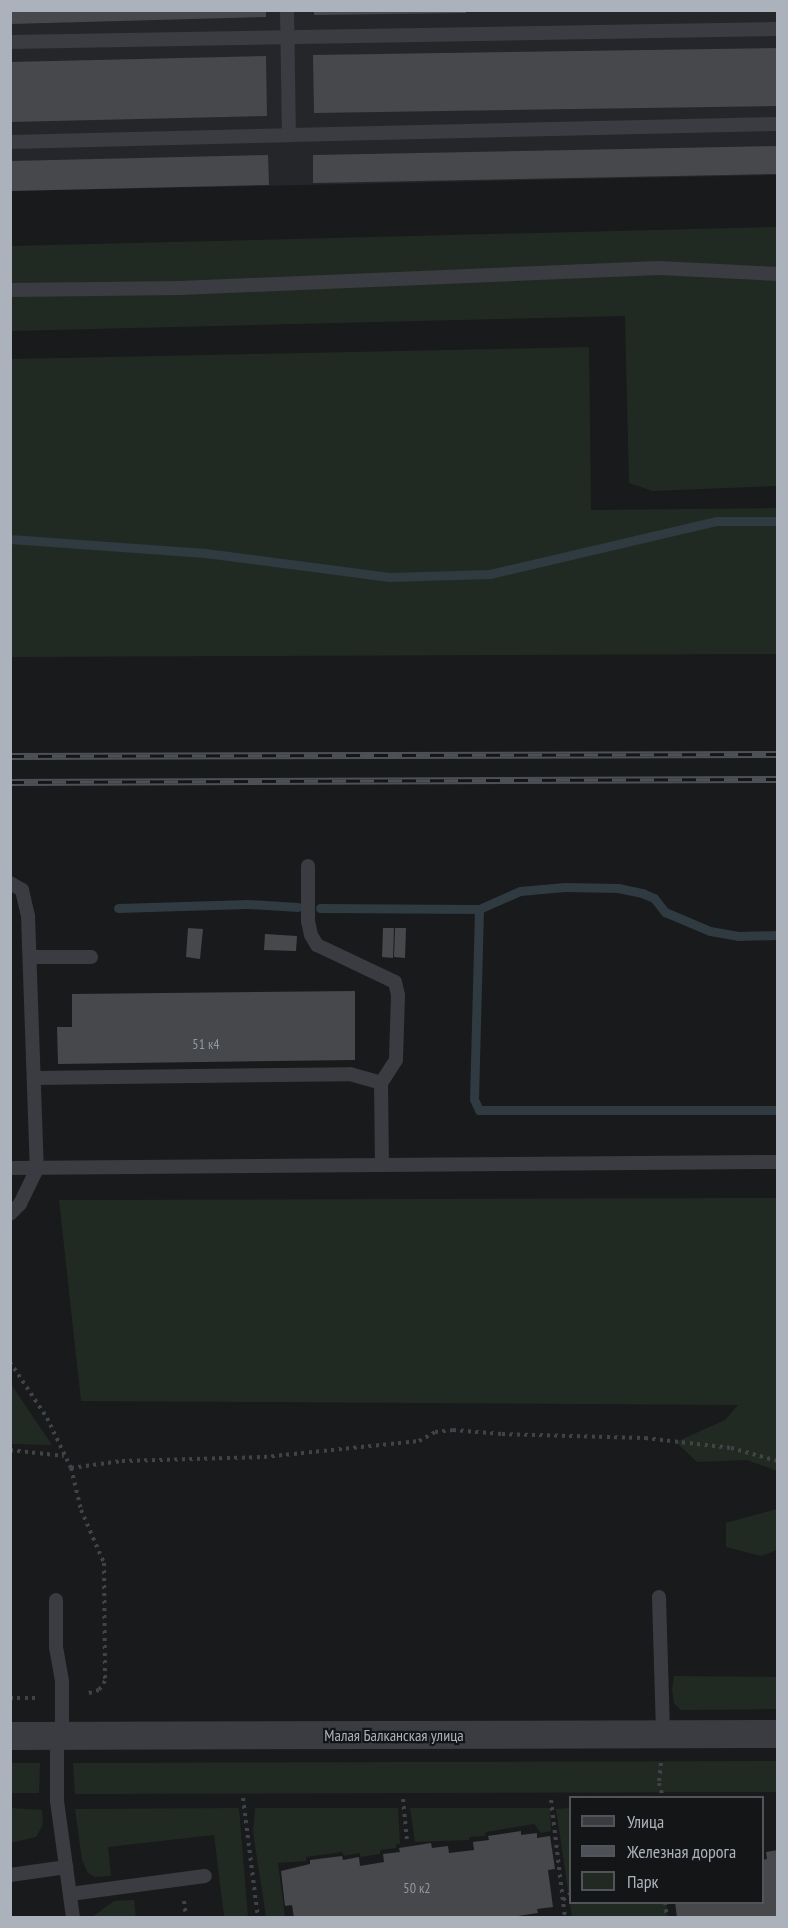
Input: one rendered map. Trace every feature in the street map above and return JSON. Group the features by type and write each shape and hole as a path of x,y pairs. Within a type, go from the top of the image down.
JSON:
{"street":[{"name":"Малая Балканская улица","path":"10,1736 777,1734"}],"lane":[{"path":"287,10 289,135"},
{"path":"10,42 777,29"},
{"path":"10,142 777,124"},
{"path":"10,290 180,288 658,268 777,274"},
{"path":"308,866 308,921 317,945 395,982 398,995 396,1060 381,1083 382,1164"},
{"path":"10,883 22,890 28,916 37,1169 20,1204 10,1214"},
{"path":"30,957 91,957"},
{"path":"34,1078 350,1074 381,1083"},
{"path":"10,1168 777,1161"},
{"path":"659,1598 663,1734"},
{"path":"56,1600 56,1647 62,1697 57,1801 74,1917"},
{"path":"10,1875 66,1867"},
{"path":"70,1894 205,1876"}],"path":[{"path":"10,1362 47,1418 65,1456 81,1510 106,1572 105,1681 99,1690 77,1697 62,1697"},
{"path":"70,1468 122,1461 264,1456 419,1441 435,1432 453,1430 502,1434 645,1438 731,1448 777,1461"},
{"path":"10,1450 65,1456"},
{"path":"10,1698 46,1698"},
{"path":"660,1768 659,1784 663,1796"},
{"path":"243,1798 258,1917"},
{"path":"403,1799 407,1841"},
{"path":"550,1800 565,1917"},
{"path":"563,1900 569,1895"}],"shaded area":[{"path":"10,11 777,11 777,175 11,191"}],"green space":[{"path":"777,227 777,486 653,491 629,483 625,316 11,331 10,246"},
{"path":"589,347 591,510 777,508 777,654 11,657 11,359"},
{"path":"777,1198 777,1471 747,1460 697,1462 676,1442 725,1420 738,1405 81,1401 59,1200"},
{"path":"11,1384 52,1445 11,1444"},
{"path":"777,1509 777,1550 761,1556 726,1547 726,1523"},
{"path":"674,1676 777,1677 777,1709 681,1710 674,1703 672,1690"},
{"path":"777,1761 777,1792 75,1794 73,1763"},
{"path":"11,1763 40,1763 39,1793 11,1793"},
{"path":"11,1808 42,1810 43,1824 36,1837 11,1843"},
{"path":"239,1808 248,1917 212,1917 224,1916 214,1835 108,1847 111,1876 95,1877 88,1873 82,1860 75,1809"},
{"path":"255,1808 398,1808 400,1844 396,1844 396,1848 380,1850 380,1854 361,1857 359,1853 344,1856 342,1852 306,1857 306,1861 278,1863 285,1917 266,1917 253,1832"},
{"path":"410,1808 550,1808 551,1831 541,1833 534,1824 486,1832 485,1836 469,1837 469,1840 415,1842"},
{"path":"569,1808 569,1897 556,1809"},
{"path":"134,1900 136,1917 92,1917 114,1901"},
{"path":"570,1904 666,1904 668,1917 572,1917"}],"building":[{"path":"10,10 266,10 266,17 10,24"},
{"path":"314,10 466,10 466,13 314,15"},
{"path":"778,48 778,106 314,113 313,55"},
{"path":"266,56 267,116 10,122 10,62"},
{"path":"778,146 778,174 313,183 313,155"},
{"path":"268,155 269,185 10,191 10,161"},
{"path":"188,928 203,929 200,959 186,957"},
{"path":"383,928 394,928 393,958 382,957"},
{"path":"395,928 406,928 405,958 394,957"},
{"path":"265,934 297,936 296,951 264,950"},
{"path":"355,991 355,1060 58,1064 57,1027 72,1027 72,994"},
{"path":"521,1831 521,1835 537,1833 537,1838 550,1836 555,1869 548,1870 553,1907 537,1909 538,1913 504,1918 294,1918 292,1905 285,1906 281,1871 310,1864 310,1860 342,1856 343,1860 359,1857 360,1866 384,1862 383,1854 400,1852 399,1848 431,1843 432,1848 448,1846 449,1853 474,1850 473,1842 489,1840 488,1836"},
{"path":"778,1850 778,1918 677,1918 675,1904 764,1904 766,1852"}],"waterway":[{"path":"10,539 205,553 389,577 490,574 716,521 778,521"},
{"path":"320,908 479,909 520,891 565,887 618,888 654,898 665,912 710,931 737,936 778,935"},
{"path":"118,908 248,904 298,907"},
{"path":"479,909 474,1099 479,1110 778,1110"}],"railway":[{"path":"10,756 778,754"},
{"path":"10,782 778,779"}]}
